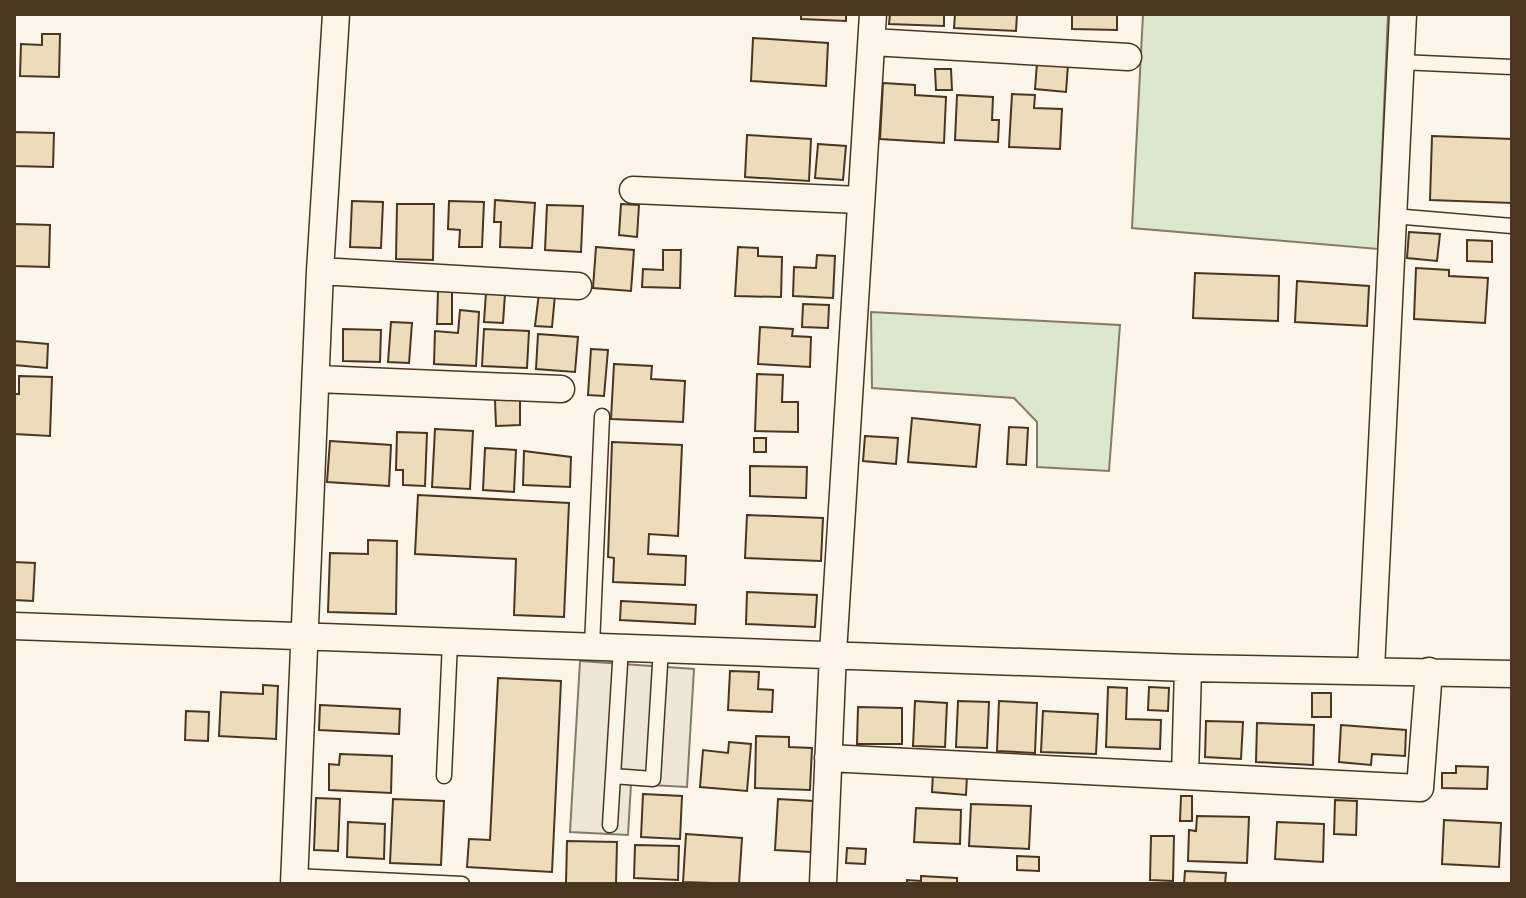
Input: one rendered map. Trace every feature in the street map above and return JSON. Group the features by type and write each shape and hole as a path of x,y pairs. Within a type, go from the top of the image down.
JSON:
{"street":[{"path":"294,880 320,271 336,14"},
{"path":"823,884 833,653 873,14"},
{"path":"1371,669 1403,14"},
{"path":"872,42 1128,57"},
{"path":"633,190 860,200"},
{"path":"320,271 578,286"},
{"path":"317,379 561,389"},
{"path":"14,626 1188,668 1512,674"},
{"path":"1185,776 1188,668"},
{"path":"828,758 1420,788 1429,671"}],"lane":[{"path":"1400,62 1512,67"},
{"path":"1393,216 1512,226"},
{"path":"592,646 602,416"},
{"path":"444,776 450,642"},
{"path":"610,825 621,647"},
{"path":"613,776 653,779 661,648"},
{"path":"294,880 462,884"}],"green space":[{"path":"1143,14 1388,14 1378,249 1132,228"},
{"path":"871,312 1120,325 1109,471 1037,467 1037,422 1014,398 872,388"}],"shaded area":[{"path":"580,661 694,669 687,787 631,784 628,835 570,832"}],"building":[{"path":"801,14 846,14 846,21 801,19"},
{"path":"890,14 944,14 944,26 889,24"},
{"path":"955,14 1017,14 1016,31 954,28"},
{"path":"1072,14 1117,14 1117,30 1072,29"},
{"path":"42,34 60,34 59,77 20,76 21,44 42,45"},
{"path":"753,38 828,43 826,86 751,81"},
{"path":"1037,63 1068,65 1066,92 1035,89"},
{"path":"935,69 951,69 952,90 936,90"},
{"path":"883,83 915,85 915,95 946,97 944,143 880,139"},
{"path":"1012,94 1035,95 1034,108 1062,109 1060,149 1009,147"},
{"path":"957,95 993,97 992,120 999,120 998,142 955,140"},
{"path":"14,132 54,133 53,167 14,166"},
{"path":"747,135 811,139 809,181 745,177"},
{"path":"1432,136 1512,139 1512,203 1430,200"},
{"path":"818,144 846,146 843,180 815,178"},
{"path":"495,200 535,203 532,248 500,247 501,222 494,222"},
{"path":"352,201 383,202 381,248 350,247"},
{"path":"449,201 484,202 482,247 459,247 460,230 448,229"},
{"path":"397,204 434,204 433,260 396,259"},
{"path":"621,204 639,205 637,237 619,235"},
{"path":"547,205 583,206 581,252 545,250"},
{"path":"14,224 50,225 49,267 14,266"},
{"path":"1409,232 1440,234 1437,261 1407,258"},
{"path":"1467,240 1492,241 1492,262 1467,261"},
{"path":"596,247 634,250 631,291 593,288"},
{"path":"738,247 758,248 758,256 782,257 781,297 735,296"},
{"path":"663,250 681,250 680,288 642,287 643,269 663,270"},
{"path":"817,255 835,256 833,298 793,296 794,267 816,268"},
{"path":"1416,268 1449,270 1449,276 1488,278 1485,323 1414,319"},
{"path":"1195,273 1279,276 1278,321 1193,318"},
{"path":"1297,281 1369,286 1367,326 1295,322"},
{"path":"438,290 452,290 452,324 437,324"},
{"path":"486,292 505,294 503,323 484,322"},
{"path":"539,293 555,295 552,327 535,326"},
{"path":"803,304 829,305 828,328 802,327"},
{"path":"460,310 479,312 476,366 434,364 435,331 458,333"},
{"path":"391,322 412,323 409,363 388,362"},
{"path":"760,327 793,329 792,336 811,337 810,367 758,364"},
{"path":"343,329 381,330 380,362 343,361"},
{"path":"484,329 529,331 527,368 482,366"},
{"path":"538,334 578,337 575,372 536,369"},
{"path":"14,341 48,344 47,368 14,365"},
{"path":"591,349 608,350 604,396 588,395"},
{"path":"614,364 652,366 651,379 685,381 683,422 611,419"},
{"path":"757,374 783,375 782,402 798,402 798,432 755,431"},
{"path":"19,376 52,377 50,436 14,434 14,394 19,394"},
{"path":"495,400 520,400 520,425 496,426"},
{"path":"912,418 980,425 976,467 908,462"},
{"path":"1009,427 1028,428 1026,465 1007,464"},
{"path":"435,429 473,431 470,489 432,487"},
{"path":"397,432 427,433 425,486 403,485 403,470 396,470"},
{"path":"865,436 898,438 896,464 863,461"},
{"path":"754,438 766,438 766,452 754,452"},
{"path":"330,441 391,445 389,486 327,482"},
{"path":"612,442 682,445 678,536 649,534 648,554 686,556 685,585 613,582 614,558 608,557"},
{"path":"485,448 516,450 514,492 483,490"},
{"path":"524,451 571,457 570,487 523,485"},
{"path":"750,466 807,467 806,498 750,496"},
{"path":"418,495 569,503 564,617 514,615 516,559 415,554"},
{"path":"747,515 823,518 821,561 745,558"},
{"path":"368,540 397,541 396,614 328,612 330,553 368,554"},
{"path":"14,562 35,563 33,601 14,600"},
{"path":"747,592 817,595 815,627 746,624"},
{"path":"621,601 696,605 695,624 620,620"},
{"path":"730,671 759,672 758,689 773,690 772,712 728,710"},
{"path":"498,678 561,681 552,872 467,867 469,839 490,840"},
{"path":"263,685 278,686 276,739 219,736 221,692 263,694"},
{"path":"1108,687 1127,688 1126,719 1161,720 1160,749 1106,747"},
{"path":"1149,687 1169,688 1168,711 1148,710"},
{"path":"1312,693 1331,693 1331,717 1312,717"},
{"path":"915,701 947,703 945,747 913,746"},
{"path":"958,701 989,702 987,748 956,747"},
{"path":"999,701 1037,703 1035,753 997,751"},
{"path":"320,705 400,709 399,734 319,730"},
{"path":"858,707 902,708 902,744 857,744"},
{"path":"186,711 209,712 208,741 185,740"},
{"path":"1043,711 1098,714 1096,754 1041,752"},
{"path":"1206,721 1243,722 1241,759 1205,757"},
{"path":"1257,723 1314,725 1313,765 1256,762"},
{"path":"1341,725 1406,730 1405,756 1372,754 1371,765 1339,762"},
{"path":"756,736 789,737 789,747 812,748 810,790 755,788"},
{"path":"729,742 751,744 747,791 700,787 703,750 728,753"},
{"path":"340,754 392,756 391,793 329,790 329,764 339,765"},
{"path":"1456,766 1488,767 1487,789 1442,788 1442,773 1456,773"},
{"path":"933,773 967,776 966,795 932,792"},
{"path":"643,794 682,796 680,839 641,837"},
{"path":"1181,796 1192,796 1192,821 1180,821"},
{"path":"316,798 340,799 338,851 314,850"},
{"path":"393,799 444,801 441,865 390,863"},
{"path":"778,799 813,801 811,852 775,850"},
{"path":"1335,800 1357,801 1356,835 1334,834"},
{"path":"971,804 1031,806 1029,849 969,846"},
{"path":"916,808 961,810 960,844 914,842"},
{"path":"1197,816 1249,817 1247,863 1188,861 1189,830 1196,831"},
{"path":"1444,820 1501,823 1499,867 1442,864"},
{"path":"348,822 385,824 384,859 347,857"},
{"path":"1277,822 1324,824 1323,862 1275,859"},
{"path":"686,834 742,838 739,884 683,882"},
{"path":"1151,836 1174,836 1173,881 1150,880"},
{"path":"567,841 617,842 616,884 566,883"},
{"path":"635,845 679,846 678,880 634,878"},
{"path":"847,848 866,849 865,864 846,863"},
{"path":"1017,856 1039,857 1039,871 1017,870"},
{"path":"1185,871 1226,873 1225,884 1184,884"},
{"path":"921,876 957,878 957,884 907,884 907,880 921,881"}]}
